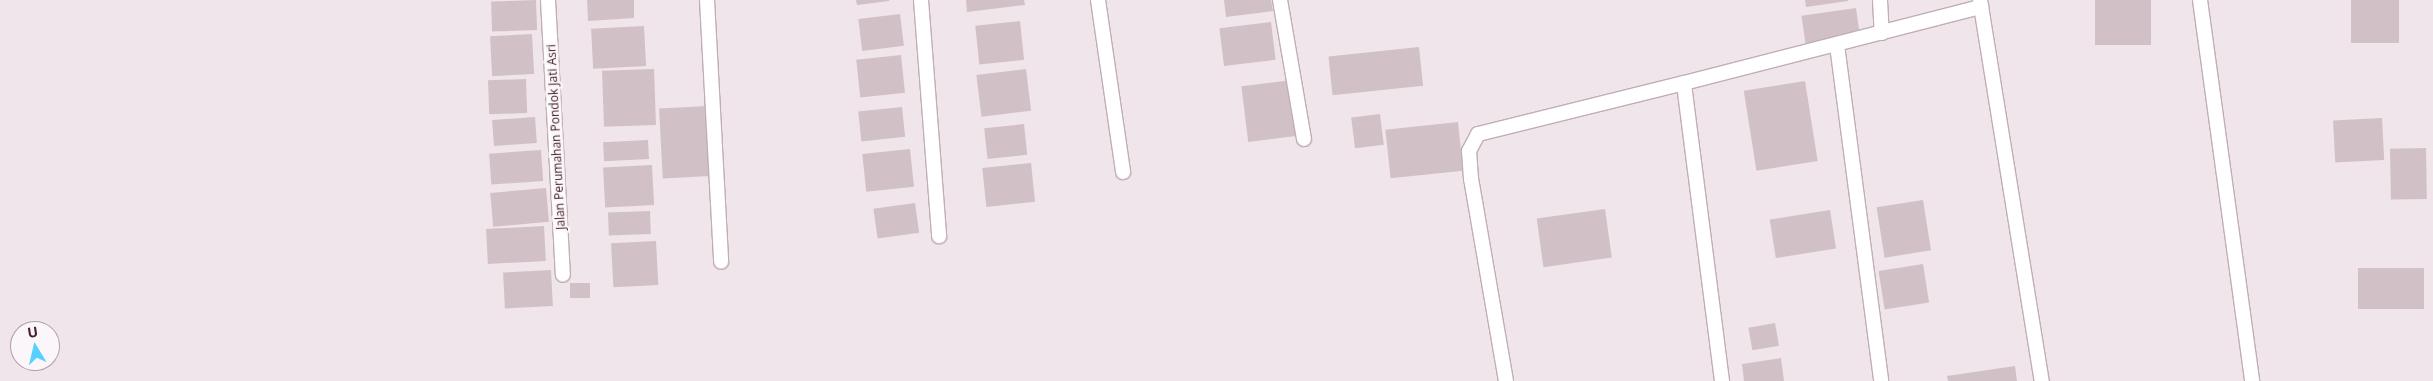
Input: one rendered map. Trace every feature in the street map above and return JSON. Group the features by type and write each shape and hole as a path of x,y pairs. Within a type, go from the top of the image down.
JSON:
{"street":[{"name":"Jalan Perumahan Pondok Jati Asri","path":"548,0 563,275"},
{"path":"707,0 721,262"},
{"path":"922,0 940,236"},
{"path":"1098,0 1123,172"},
{"path":"1280,0 1304,139"},
{"path":"1880,0 1882,33"},
{"path":"2200,0 2252,381"},
{"path":"1506,381 1471,179 1469,151 1478,134 1494,126 1684,83 1837,45 1981,3 2042,381"},
{"path":"1837,45 1881,381"},
{"path":"1684,83 1722,381"}],"building":[{"path":"536,0 537,30 492,32 491,2"},
{"path":"587,0 634,0 634,18 588,21"},
{"path":"856,0 889,0 889,1 857,5"},
{"path":"966,0 1024,0 1025,5 967,12"},
{"path":"1224,0 1271,0 1273,11 1226,17"},
{"path":"1805,0 1848,0 1848,1 1806,7"},
{"path":"2095,0 2151,0 2151,45 2095,45"},
{"path":"2351,0 2399,0 2399,43 2351,43"},
{"path":"1856,8 1860,37 1806,44 1802,16"},
{"path":"900,14 904,46 862,51 858,19"},
{"path":"1020,21 1024,60 979,64 975,26"},
{"path":"1271,22 1276,60 1224,66 1219,28"},
{"path":"644,26 646,66 593,69 591,29"},
{"path":"532,34 534,74 492,76 490,36"},
{"path":"1419,47 1423,86 1333,95 1328,57"},
{"path":"901,55 905,93 860,97 856,60"},
{"path":"654,69 656,125 604,127 602,71"},
{"path":"1026,69 1031,111 981,117 976,75"},
{"path":"526,79 527,113 489,114 488,80"},
{"path":"1293,80 1300,136 1248,142 1241,86"},
{"path":"1805,81 1818,161 1756,171 1744,91"},
{"path":"707,106 711,176 663,178 659,109"},
{"path":"902,107 905,137 861,141 858,112"},
{"path":"1380,114 1384,145 1355,148 1351,118"},
{"path":"535,117 537,143 494,146 492,120"},
{"path":"2382,118 2384,160 2335,163 2333,121"},
{"path":"1458,122 1463,171 1391,178 1385,130"},
{"path":"1024,124 1027,155 987,159 984,128"},
{"path":"648,140 649,159 604,161 603,142"},
{"path":"2426,148 2427,199 2391,200 2390,149"},
{"path":"910,149 914,187 866,192 862,154"},
{"path":"541,150 543,181 491,185 489,154"},
{"path":"1031,163 1035,202 986,207 982,168"},
{"path":"652,165 654,205 605,208 603,168"},
{"path":"546,188 549,222 493,227 490,193"},
{"path":"1923,200 1931,250 1885,258 1877,207"},
{"path":"915,203 919,233 878,239 873,209"},
{"path":"1605,209 1612,258 1543,267 1537,219"},
{"path":"1830,210 1836,249 1776,258 1770,220"},
{"path":"650,211 651,234 609,235 608,212"},
{"path":"544,226 546,261 488,264 486,229"},
{"path":"656,241 658,285 613,287 611,243"},
{"path":"1923,264 1929,303 1885,310 1879,271"},
{"path":"2358,268 2424,268 2424,309 2358,309"},
{"path":"551,270 553,306 505,308 503,273"},
{"path":"570,283 590,283 590,298 570,298"},
{"path":"1775,323 1779,346 1752,350 1748,328"},
{"path":"1781,358 1784,381 1744,381 1742,364"},
{"path":"2015,366 2017,381 1948,381 1947,376"}]}
